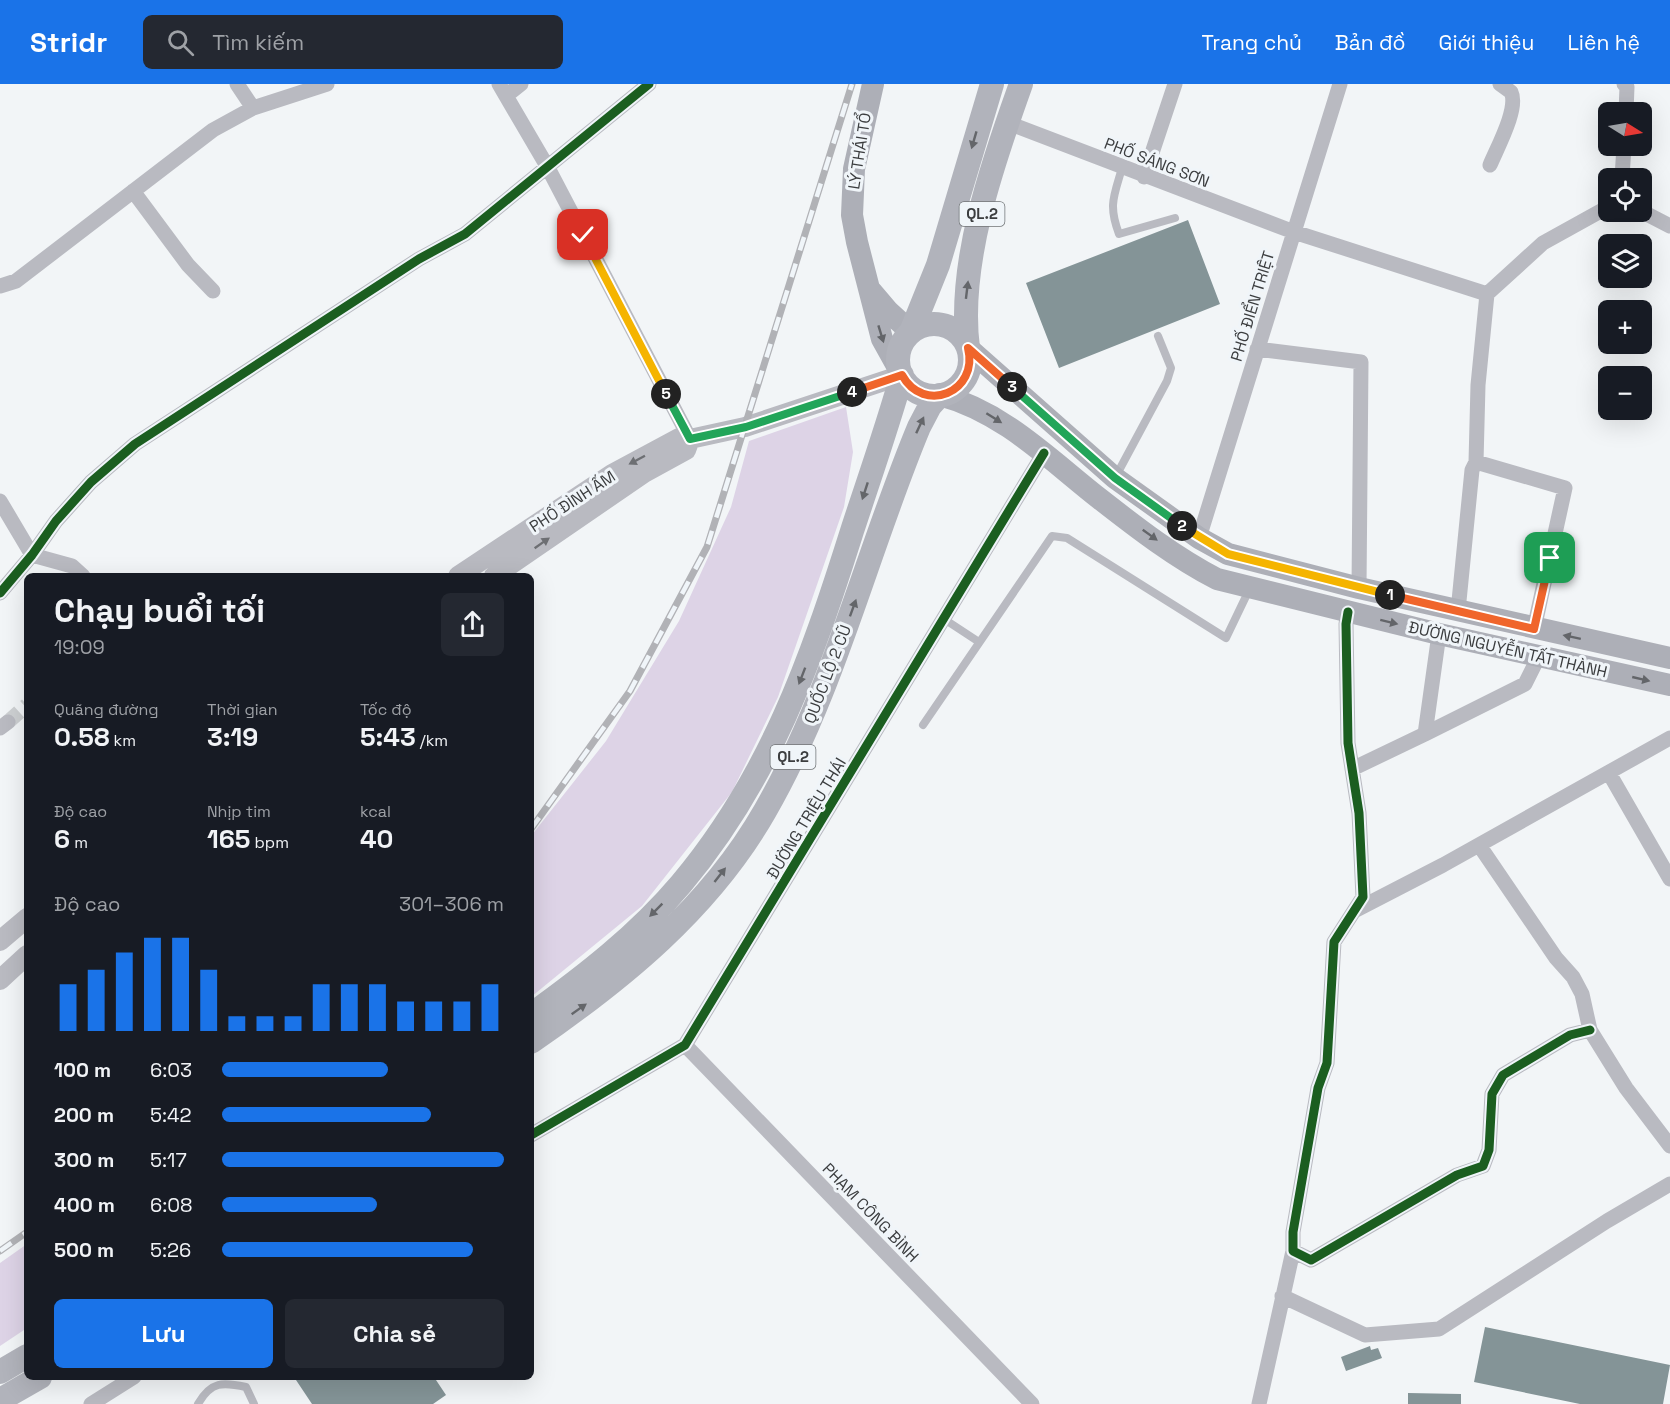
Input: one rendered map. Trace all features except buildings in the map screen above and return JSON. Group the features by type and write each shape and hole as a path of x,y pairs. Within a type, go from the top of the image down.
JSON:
{"main road":[{"name":"LÝ THÁI TỔ","path":"873,84 856,152 852,200 856,242 882,339 892,362 902,375"},
{"name":"QL.2","path":"902,375 898,364 899,352 903,341 911,332 935,274 992,84"},
{"name":"QL.2","path":"940,395 952,391 966,378 970,360 964,309 969,274 986,196 1021,84"},
{"name":"LÝ THÁI TỔ","path":"869,288 889,312 911,332"},
{"path":"911,332 927,324 944,325 959,333 968,348"},
{"name":"ĐƯỜNG NGUYỄN TẤT THÀNH","path":"968,348 1115,478 1198,538 1228,554 1359,588 1670,658"},
{"path":"902,375 918,392 940,395"},
{"name":"QUỐC LỘ 2 CŨ","path":"534,1013 620,947 681,885 742,801 782,724 823,622 902,375"},
{"name":"ĐƯỜNG NGUYỄN TẤT THÀNH","path":"940,395 987,413 1044,453 1100,499 1191,566 1217,579 1439,634 1670,685"},
{"name":"QUỐC LỘ 2 CŨ","path":"534,1040 588,1003 658,944 704,896 764,813 804,734 919,427 930,406 940,395"},
{"path":"0,1371 24,1358"},
{"path":"0,1401 35,1380"}],"street":[{"path":"237,84 253,108"},
{"path":"0,286 16,281 213,130 253,108 327,84"},
{"path":"521,84 503,90 548,166 690,439"},
{"path":"0,592 32,555 56,521 91,482 135,444 409,265 465,234 649,84"},
{"path":"1144,177 1175,84"},
{"name":"PHỐ ĐIỂN TRIỆT","path":"1198,538 1340,84"},
{"path":"1490,165 1511,114 1513,103 1511,92 1500,84"},
{"path":"1624,84 1627,87 1626,102"},
{"name":"PHỐ SÁNG SƠN","path":"1008,123 1144,177 1294,232 1487,294"},
{"path":"133,191 188,265 213,291"},
{"path":"1458,611 1472,470 1476,462 1478,385 1487,294 1543,243 1598,213"},
{"path":"1652,217 1670,226"},
{"path":"1257,349 1361,362 1359,588"},
{"name":"PHỐ ĐÌNH ẤM","path":"463,573 612,474 679,438 690,439 746,427 902,375"},
{"name":"PHỐ ĐÌNH ẤM","path":"498,573 644,473 686,450 690,439"},
{"name":"ĐƯỜNG TRIỆU THÁI","path":"534,1133 685,1045 1044,453"},
{"path":"1476,462 1565,488 1534,629"},
{"path":"0,501 32,555 72,566 80,573"},
{"path":"1259,1404 1293,1251 1293,1232 1318,1088 1327,1063 1334,942 1363,897 1359,813 1348,742 1346,624 1348,612"},
{"path":"1425,734 1439,634"},
{"path":"1352,769 1525,684 1539,656"},
{"path":"1354,911 1609,774 1670,738"},
{"path":"1609,774 1670,879"},
{"path":"1479,845 1556,958 1573,977 1582,994 1590,1030 1626,1088 1670,1146"},
{"path":"0,941 24,921"},
{"path":"0,980 24,958"},
{"path":"1293,1251 1311,1260 1457,1175 1483,1166 1489,1150 1492,1094 1503,1076 1570,1035 1590,1030"},
{"name":"PHẠM CÔNG BÌNH","path":"685,1045 1032,1404"},
{"path":"1282,1296 1365,1335 1439,1329 1607,1221 1670,1184"},
{"path":"91,1404 129,1380"}],"lane":[{"path":"1122,168 1113,202 1112,216 1119,234 1175,218"},
{"path":"1115,478 1167,381 1171,368 1158,336"},
{"path":"923,725 1049,539 1057,535 1067,538 1226,638 1250,588"},
{"path":"944,619 979,642"},
{"path":"198,1404 205,1392 226,1382 246,1388 254,1404"}],"shaded area":[{"path":"846,407 853,452 844,507 778,697 732,792 642,906 534,995 534,832 606,741 679,621 731,507 749,441"},
{"path":"24,1246 24,1330 0,1346 0,1263"}],"tunnel":[{"path":"8,722 24,708"}],"railway":[{"path":"534,825 630,691 707,547 852,84"},
{"path":"0,1251 24,1234"}],"cycle path":[{"path":"0,593 32,555 56,521 91,482 135,444 419,259 465,234 649,84"},
{"path":"534,1133 685,1045 1044,453"},
{"path":"1348,612 1346,624 1348,743 1359,813 1363,897 1334,942 1327,1063 1318,1088 1293,1232 1293,1251 1311,1260 1457,1175 1483,1166 1489,1150 1492,1094 1503,1075 1570,1035 1590,1030"}],"route":[{"path":"583,235 690,439 746,427 902,375 905,381 918,392 935,396 946,394 966,378 970,360 968,348 1115,478 1198,538 1228,554 1308,576 1534,629 1550,558"}]}
